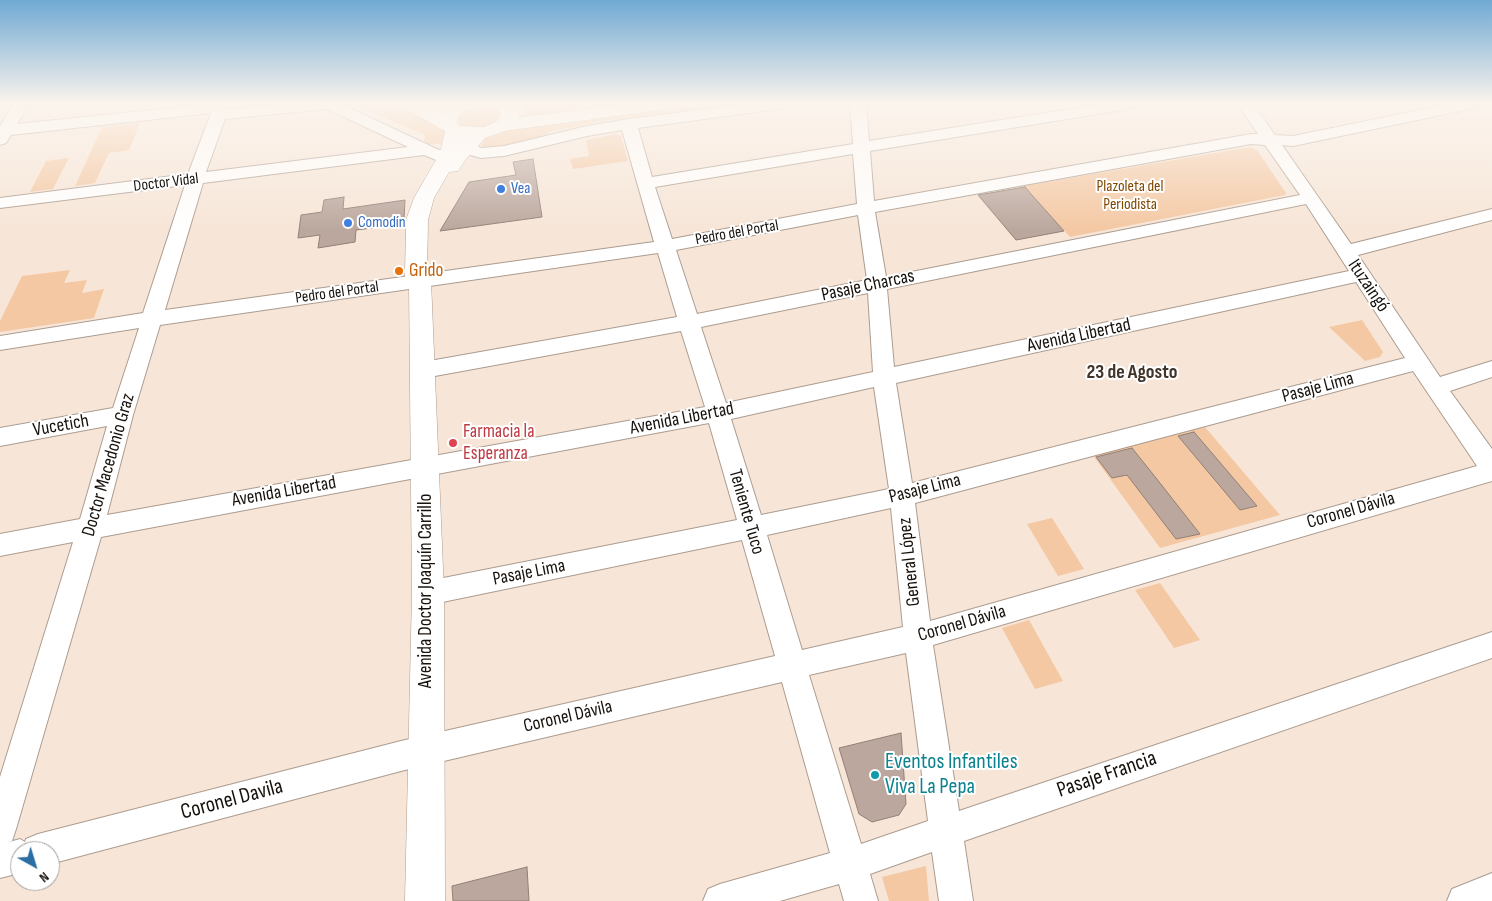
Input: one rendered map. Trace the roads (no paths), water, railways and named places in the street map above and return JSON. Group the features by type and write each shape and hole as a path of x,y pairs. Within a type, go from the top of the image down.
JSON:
{"main road":[{"name":"Avenida Doctor Joaquín Carrillo","path":"425,901 428,593 424,370 420,281 416,276 416,220 424,198 455,146"},
{"name":"Avenida Doctor Joaquín Carrillo","path":"420,281 425,274 427,216 442,182 458,156 460,146"}],"street":[{"name":"Doctor Macedonio Graz","path":"0,829 91,527 122,415 207,146"},
{"path":"419,146 427,150"},
{"path":"470,146 472,150 481,153 504,152 528,146"},
{"name":"Teniente Tuco","path":"635,146 645,183 691,322 861,901"},
{"path":"645,183 867,146"},
{"name":"Pedro del Portal","path":"0,343 152,319 666,246 967,189 1211,146"},
{"name":"Ituzaingó","path":"1275,146 1418,362 1492,469"},
{"name":"General López","path":"861,147 866,209 877,284 884,378 902,496 918,637 956,901"},
{"name":"Doctor Vidal","path":"0,203 427,150 436,155 450,153"},
{"name":"Pasaje Charcas","path":"424,370 691,322 1311,198"},
{"path":"1345,252 1492,214"},
{"name":"Avenida Libertad","path":"0,545 718,413 1361,275"},
{"name":"Pasaje Lima","path":"428,593 902,496 1418,362"},
{"path":"1435,387 1492,370"},
{"name":"Vucetich","path":"0,437 122,415"},
{"name":"Coronel Dávila","path":"426,751 918,637 1492,469"},
{"name":"Pasaje Francia","path":"720,901 850,864 947,829 1492,645"},
{"name":"Coronel Davila","path":"60,845 426,751"},
{"path":"1464,901 1492,890"}],"place":[{"name":"Vea","path":"501,189"},
{"name":"Comodín","path":"348,223"},
{"name":"Grido","path":"399,271"},
{"name":"Farmacia la Esperanza","path":"453,443"},
{"name":"Eventos Infantiles Viva La Pepa","path":"875,775"}],"district":[{"name":"23 de Agosto","path":"1132,373"}],"park label":[{"name":"Plazoleta del Periodista","path":"1130,196"}]}
